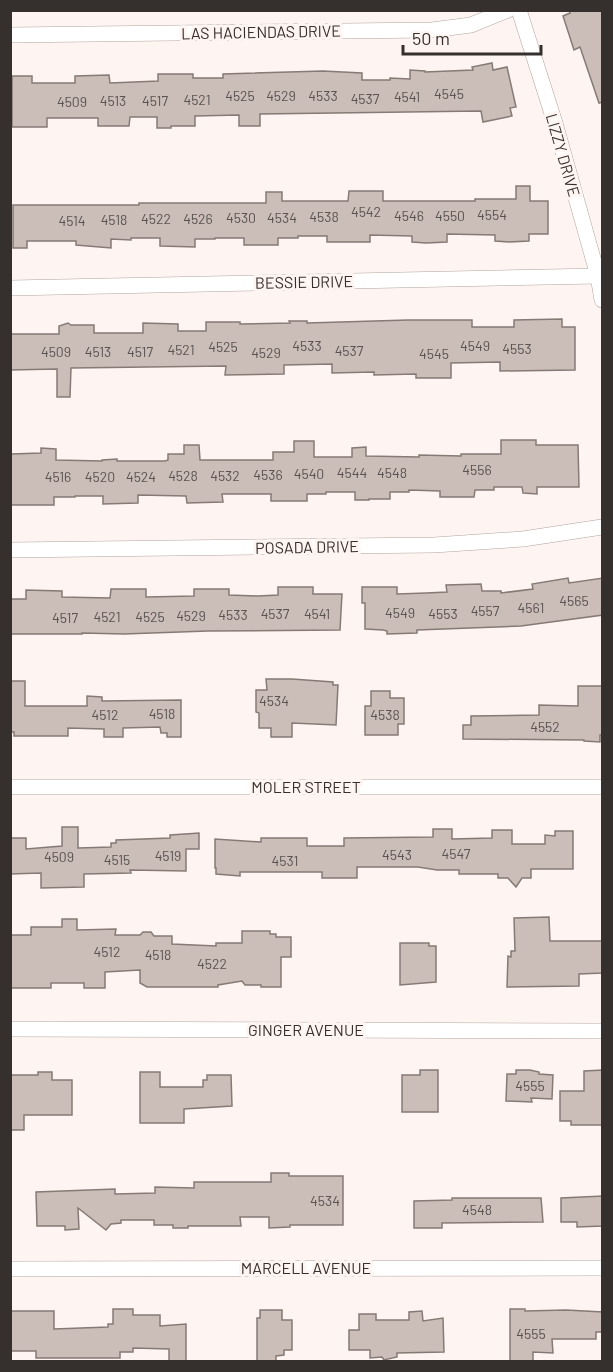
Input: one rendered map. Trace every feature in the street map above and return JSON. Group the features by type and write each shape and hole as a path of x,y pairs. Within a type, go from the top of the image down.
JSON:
{"street":[{"name":"LAS HACIENDAS DRIVE","path":"10,35 432,30 471,25 507,10"},
{"name":"LIZZY DRIVE","path":"519,10 555,123 603,300"},
{"name":"BESSIE DRIVE","path":"10,288 598,276"},
{"name":"POSADA DRIVE","path":"10,550 434,545 523,540 603,527"},
{"name":"MOLER STREET","path":"10,787 603,787"},
{"name":"GINGER AVENUE","path":"10,1029 603,1031"},
{"name":"MARCELL AVENUE","path":"10,1269 603,1268"}],"building":[{"path":"569,10 603,10 603,102 599,103 580,47 574,50 563,16 570,13"},
{"path":"492,63 493,70 507,67 516,107 510,108 512,116 483,122 481,111 260,114 260,126 239,126 239,115 195,116 195,126 171,126 171,128 157,128 157,117 130,117 129,126 98,126 98,118 47,118 47,127 12,127 12,76 32,76 32,83 75,83 75,76 109,75 110,83 158,81 158,74 193,74 193,78 223,78 223,74 323,71 362,73 362,80 390,80 390,78 410,79 410,70 425,72 473,70 472,67"},
{"path":"516,186 530,186 530,201 548,201 548,234 529,234 529,241 509,242 495,241 495,235 447,234 447,242 426,243 412,242 412,236 370,235 370,242 327,242 327,236 298,236 298,238 278,238 278,245 244,245 244,238 215,238 195,239 195,247 160,246 160,238 131,238 131,240 111,239 111,248 76,245 76,241 27,241 27,248 13,248 13,205 266,203 266,192 282,192 282,201 348,201 349,191 383,191 383,201 475,201 475,199 516,199"},
{"path":"562,319 562,327 575,327 575,370 500,371 500,362 451,363 451,378 416,378 416,374 332,373 332,364 284,365 284,374 225,375 226,366 71,368 70,397 57,397 57,369 10,370 10,334 59,334 59,326 68,323 94,325 94,333 143,333 143,323 178,324 178,331 206,331 206,322 240,322 240,324 290,323 289,321 307,321 307,323 472,320 472,327 514,327 514,320"},
{"path":"501,440 536,440 536,445 578,445 579,487 537,487 537,494 523,493 522,487 494,487 494,490 475,490 474,497 440,497 440,491 409,490 409,492 390,492 390,499 369,500 355,500 355,492 307,494 307,501 271,501 271,494 222,494 223,502 187,503 186,496 138,495 138,503 103,504 103,496 75,496 54,497 54,505 10,505 11,454 41,453 41,448 56,449 56,460 165,461 168,460 168,454 184,454 184,445 199,445 200,460 273,460 273,452 294,452 294,441 314,441 314,457 352,457 352,448 366,447 366,456 419,457 419,455 501,454"},
{"path":"568,578 569,583 603,578 603,615 521,626 417,630 417,633 387,634 387,631 383,630 365,629 365,603 362,603 362,587 397,587 397,594 447,592 446,585 481,584 482,591 501,591 501,593 533,589 532,584"},
{"path":"278,587 313,587 313,594 342,594 340,630 10,634 10,599 26,599 26,590 62,591 62,597 110,598 111,589 146,589 146,597 194,596 194,589 229,589 229,595 258,596 278,595"},
{"path":"266,679 333,682 333,685 338,685 336,725 292,723 292,737 271,737 271,728 259,728 259,713 256,712 256,690 267,690"},
{"path":"10,681 25,681 25,706 87,706 87,696 102,697 102,701 181,700 181,737 167,737 167,733 161,733 160,727 123,728 123,737 104,737 104,729 68,728 68,736 14,736 14,732 10,732"},
{"path":"578,686 603,686 603,735 600,735 600,742 463,739 463,725 471,725 471,716 539,715 539,705 578,706"},
{"path":"371,691 390,691 390,698 404,698 404,724 398,724 398,735 365,735 365,706 371,706"},
{"path":"62,827 78,827 78,848 111,847 111,843 116,843 116,840 170,838 170,835 199,833 199,849 186,849 186,871 130,870 131,873 84,874 84,887 41,888 41,873 10,874 10,838 26,838 26,849 62,846"},
{"path":"433,829 452,829 452,839 492,838 492,830 512,830 512,844 545,844 545,835 555,836 555,831 573,831 573,869 531,869 531,878 522,878 516,887 508,878 498,878 498,874 459,874 459,870 418,867 357,867 357,878 322,878 322,872 240,872 240,876 216,874 215,839 261,842 261,838 307,838 307,846 344,846 344,838 433,837"},
{"path":"549,917 550,941 603,941 603,973 579,974 579,986 507,987 508,956 511,957 511,951 515,951 514,918"},
{"path":"62,919 77,919 77,930 116,929 115,935 140,935 143,932 151,932 154,936 172,936 172,944 216,946 216,943 242,943 242,931 270,931 270,934 276,934 276,937 291,937 291,957 281,957 281,987 245,985 242,981 218,985 218,987 147,987 140,983 140,970 105,972 105,988 84,988 84,983 51,983 51,988 10,988 10,935 31,935 31,927 62,927"},
{"path":"400,943 429,943 429,946 436,946 436,982 400,985"},
{"path":"420,1070 438,1070 438,1112 402,1112 402,1075 420,1075"},
{"path":"516,1070 530,1070 539,1072 539,1074 553,1075 552,1099 531,1098 532,1102 506,1101 507,1074 516,1074"},
{"path":"603,1070 603,1125 571,1125 571,1121 560,1121 560,1091 584,1091 584,1071"},
{"path":"38,1072 52,1072 52,1080 72,1080 72,1115 24,1115 24,1130 10,1130 10,1075 38,1075"},
{"path":"140,1072 160,1072 160,1087 203,1087 203,1080 207,1080 207,1075 231,1075 232,1106 184,1109 184,1123 140,1123"},
{"path":"271,1173 289,1173 289,1176 343,1176 343,1225 290,1225 290,1227 269,1228 269,1217 240,1217 241,1226 173,1228 173,1225 154,1225 154,1220 121,1220 121,1223 111,1224 106,1230 78,1208 79,1229 65,1230 65,1226 37,1226 36,1192 115,1189 115,1194 155,1193 155,1187 194,1188 194,1182 271,1182"},
{"path":"603,1196 603,1226 577,1227 577,1222 561,1222 561,1198"},
{"path":"452,1198 541,1198 543,1222 442,1223 442,1228 414,1228 414,1201 452,1200"},
{"path":"113,1309 133,1309 133,1315 160,1315 160,1326 186,1324 186,1362 169,1362 169,1349 133,1348 133,1352 120,1352 120,1358 36,1358 36,1351 10,1351 10,1311 54,1311 54,1329 108,1327 108,1324 113,1324"},
{"path":"510,1309 603,1312 603,1332 596,1332 596,1339 552,1339 553,1353 533,1352 533,1362 510,1362"},
{"path":"260,1310 282,1310 282,1320 292,1320 292,1350 284,1350 284,1355 276,1356 276,1361 257,1361 257,1318 260,1318"},
{"path":"422,1311 423,1321 443,1318 444,1352 397,1353 397,1357 384,1360 382,1357 370,1358 370,1350 349,1350 349,1330 359,1330 359,1314 376,1314 376,1320 409,1320 409,1312"}]}
